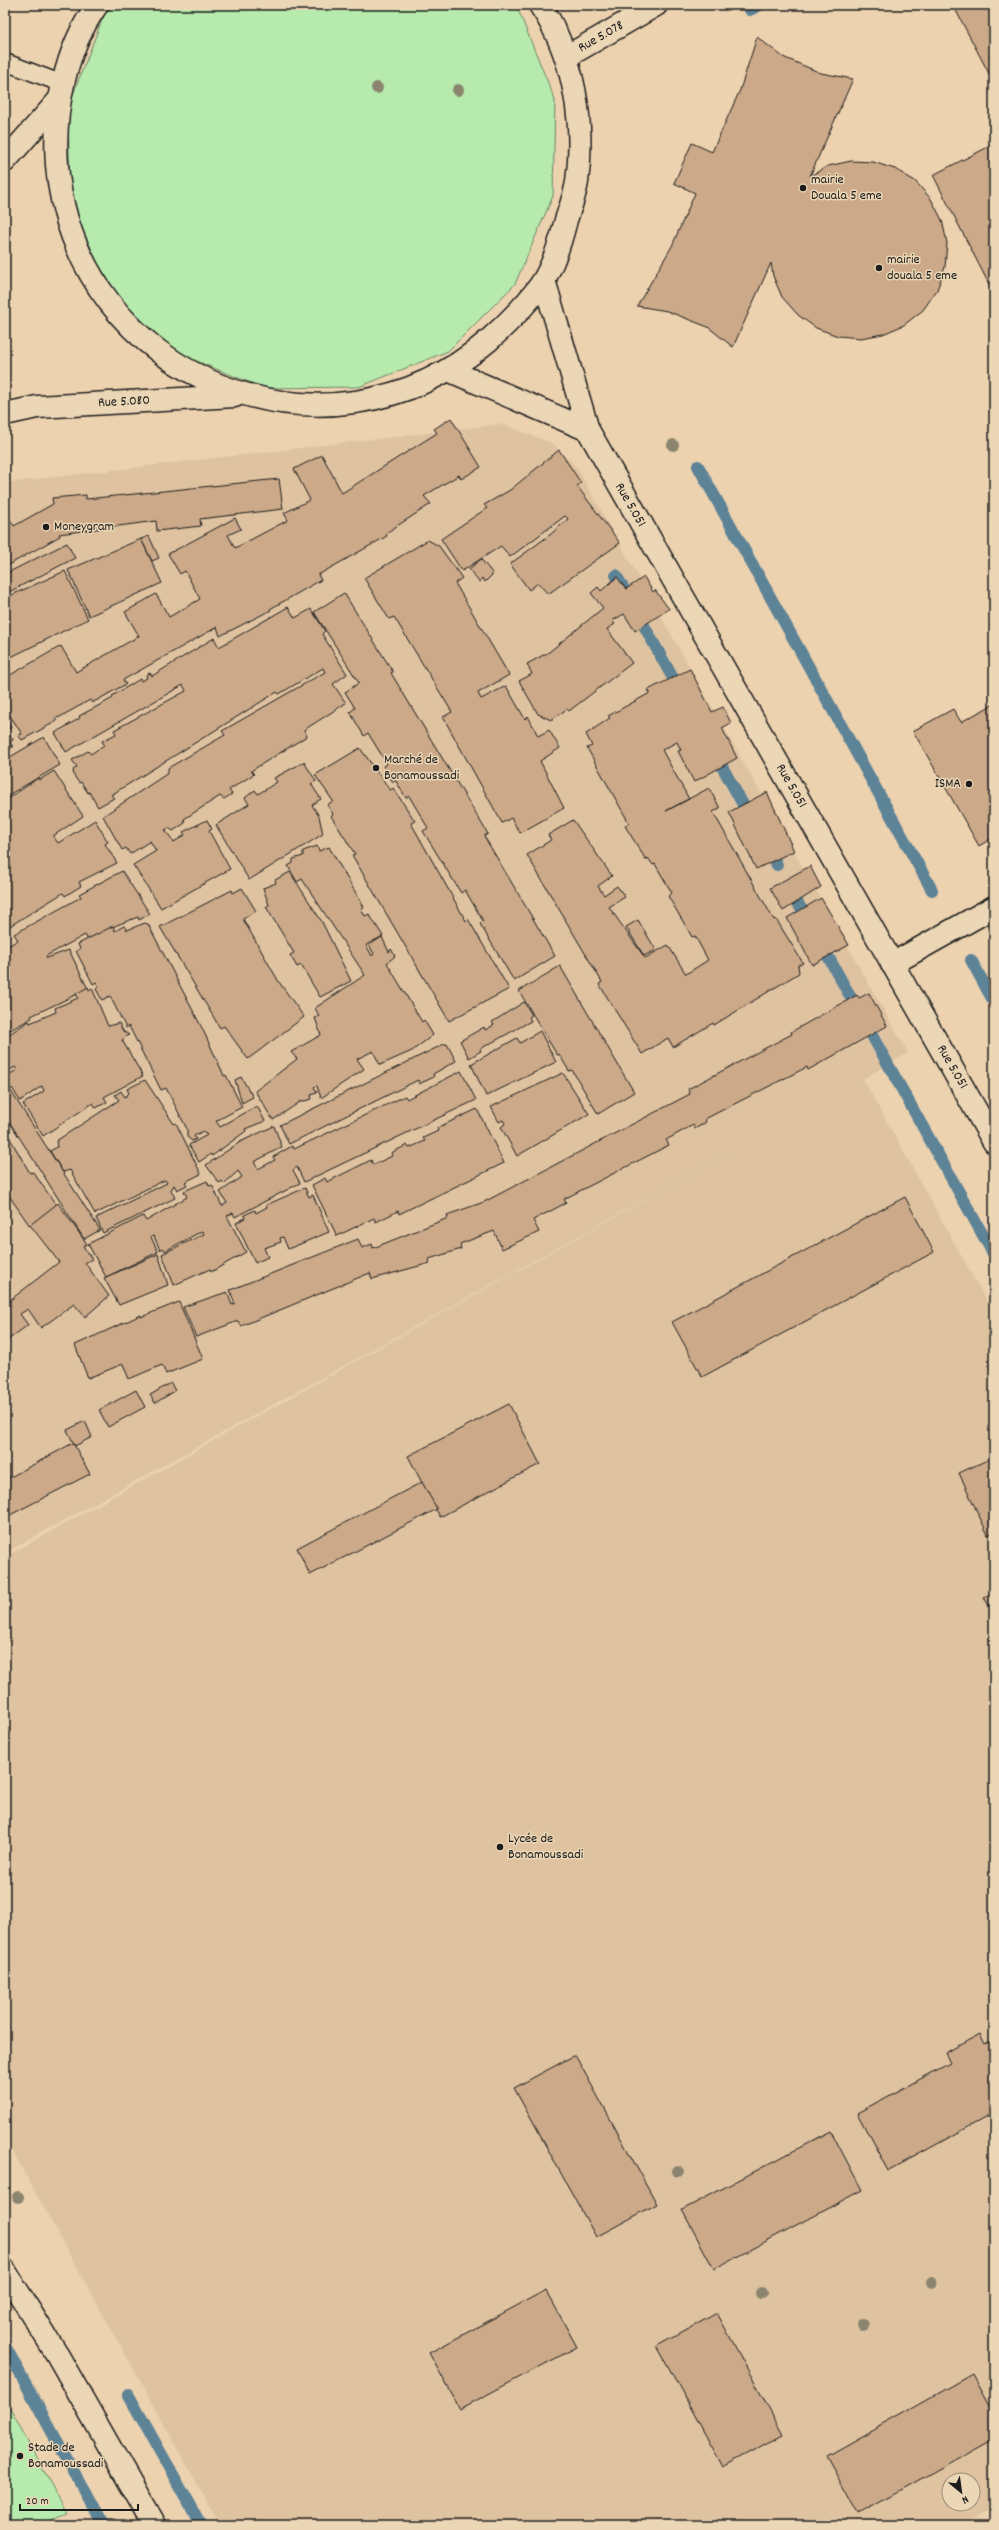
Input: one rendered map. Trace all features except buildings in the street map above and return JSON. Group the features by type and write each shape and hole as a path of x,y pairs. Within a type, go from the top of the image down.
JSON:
{"main road":[{"path":"96,5 75,46 61,92 56,147 59,190 70,232 88,270 111,306 140,337 174,363 211,383 244,395 278,402 313,405 348,403 383,397 416,386 448,370 477,351 503,328 544,280 559,246 577,184 580,119 566,57 548,17 540,5"},
{"name":"Rue 5.078","path":"566,57 656,5"},
{"path":"5,161 61,92"},
{"name":"Rue 5.051","path":"544,280 588,430 994,1142"},
{"path":"448,370 588,430"},
{"name":"Rue 5.080","path":"5,414 36,407 244,395"},
{"path":"892,964 994,907"},
{"path":"5,2271 58,2356 154,2525"}],"lane":[{"path":"5,62 61,92"}],"shaded area":[{"name":"Lycée de Bonamoussadi","path":"502,424 554,444 577,468 908,1053 863,1079 994,1314 994,2507 962,2525 220,2525 5,2138 5,1557 736,1149 5,1553 5,483"}],"green space":[{"path":"113,5 513,5 519,12 555,100 553,196 515,284 448,351 359,387 264,388 176,353 108,287 70,201 68,107 104,15"},
{"name":"Stade de Bonamoussadi","path":"5,2399 66,2512 43,2525 5,2525"}],"waterway":[{"path":"750,10 760,5"},
{"path":"698,466 932,890"},
{"path":"616,575 625,591"},
{"path":"636,611 680,691"},
{"path":"714,752 751,819"},
{"path":"767,847 777,865"},
{"path":"789,888 810,924"},
{"path":"820,942 994,1255"},
{"path":"971,960 994,1002"},
{"path":"5,2346 103,2525"},
{"path":"128,2394 201,2525"}],"place":[{"name":"mairie Douala 5 eme","path":"803,188"},
{"name":"mairie douala 5 eme","path":"879,268"},
{"name":"Moneygram","path":"46,527"},
{"name":"Marché de Bonamoussadi","path":"376,768"},
{"name":"ISMA","path":"969,784"},
{"name":"Lycée de Bonamoussadi","path":"500,1847"},
{"name":"Stade de Bonamoussadi","path":"20,2456"}]}
